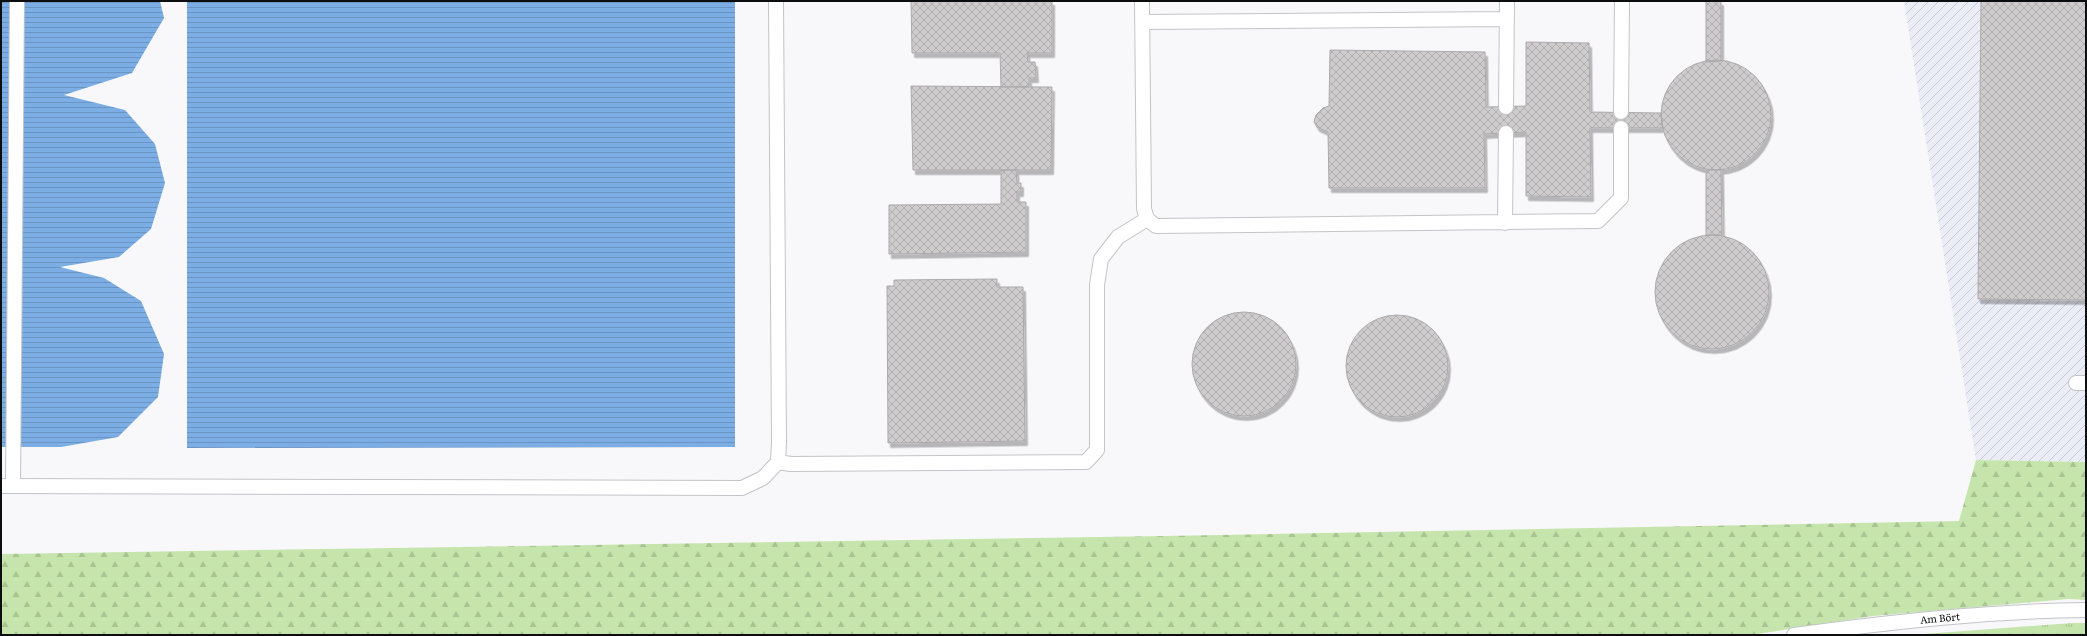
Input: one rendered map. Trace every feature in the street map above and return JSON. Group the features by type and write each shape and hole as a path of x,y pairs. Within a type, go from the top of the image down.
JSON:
{"lane":[{"path":"17,1 7,486 742,488 763,478 778,462 776,1"},
{"path":"1142,1 1144,209 1147,220 1156,226 1598,221 1621,198 1621,128"},
{"path":"1506,107 1507,1"},
{"path":"1621,112 1622,1"},
{"path":"1142,22 1507,19"},
{"path":"1505,222 1506,133"},
{"path":"778,462 791,464 1086,462 1097,450 1097,286 1101,259 1118,237 1147,220"},
{"name":"Am Bört","path":"1794,635 1876,624 1974,615 2086,610"}],"shaded area":[{"path":"1904,1 2086,1 2086,462 1976,460"}],"green space":[{"path":"1976,460 2086,462 2086,600 2068,599 1873,616 1751,635 1,635 1,554 1165,536 1959,521"},
{"path":"2086,623 2086,635 1910,635"}],"water":[{"path":"1,1 160,1 164,18 132,73 64,95 125,110 155,144 165,183 151,229 119,257 60,267 104,278 141,301 164,354 158,397 118,437 61,447 1,447"},
{"path":"187,1 735,1 735,447 187,448"}],"building":[{"path":"911,1 1052,1 1052,53 1027,53 1028,62 1035,62 1036,78 1029,78 1029,87 1001,87 1000,53 912,53"},
{"path":"1706,1 1721,1 1721,61 1706,62"},
{"path":"1981,1 2086,1 2086,300 1978,299"},
{"path":"1526,42 1589,43 1590,112 1661,113 1663,128 1590,128 1591,197 1526,196 1526,132 1484,134 1485,188 1329,188 1328,132 1317,127 1314,122 1316,115 1323,108 1329,106 1330,50 1485,52 1486,107 1526,106"},
{"path":"1716,60 1737,64 1755,76 1767,94 1771,115 1767,136 1755,154 1737,166 1716,170 1695,166 1677,154 1665,136 1661,115 1665,94 1677,76 1695,64"},
{"path":"911,86 1052,87 1051,170 913,170"},
{"path":"1001,170 1016,170 1017,183 1021,183 1021,192 1017,192 1017,202 1026,202 1026,252 889,254 889,205 1001,204"},
{"path":"1706,170 1721,170 1722,235 1706,235"},
{"path":"1712,235 1734,239 1744,244 1760,260 1765,270 1769,292 1765,314 1760,324 1744,340 1734,345 1712,349 1690,345 1680,340 1664,324 1659,314 1655,292 1659,270 1664,260 1680,244 1690,239"},
{"path":"997,279 997,287 1023,287 1025,441 888,443 887,286 894,286 894,280"},
{"path":"1244,312 1264,316 1273,321 1287,335 1292,344 1296,364 1292,384 1287,393 1273,407 1264,412 1244,416 1224,412 1215,407 1201,393 1196,384 1192,364 1196,344 1201,335 1215,321 1224,316"},
{"path":"1397,315 1416,319 1433,330 1444,347 1448,366 1444,385 1433,402 1416,413 1397,417 1378,413 1361,402 1350,385 1346,366 1350,347 1361,330 1378,319"}]}
